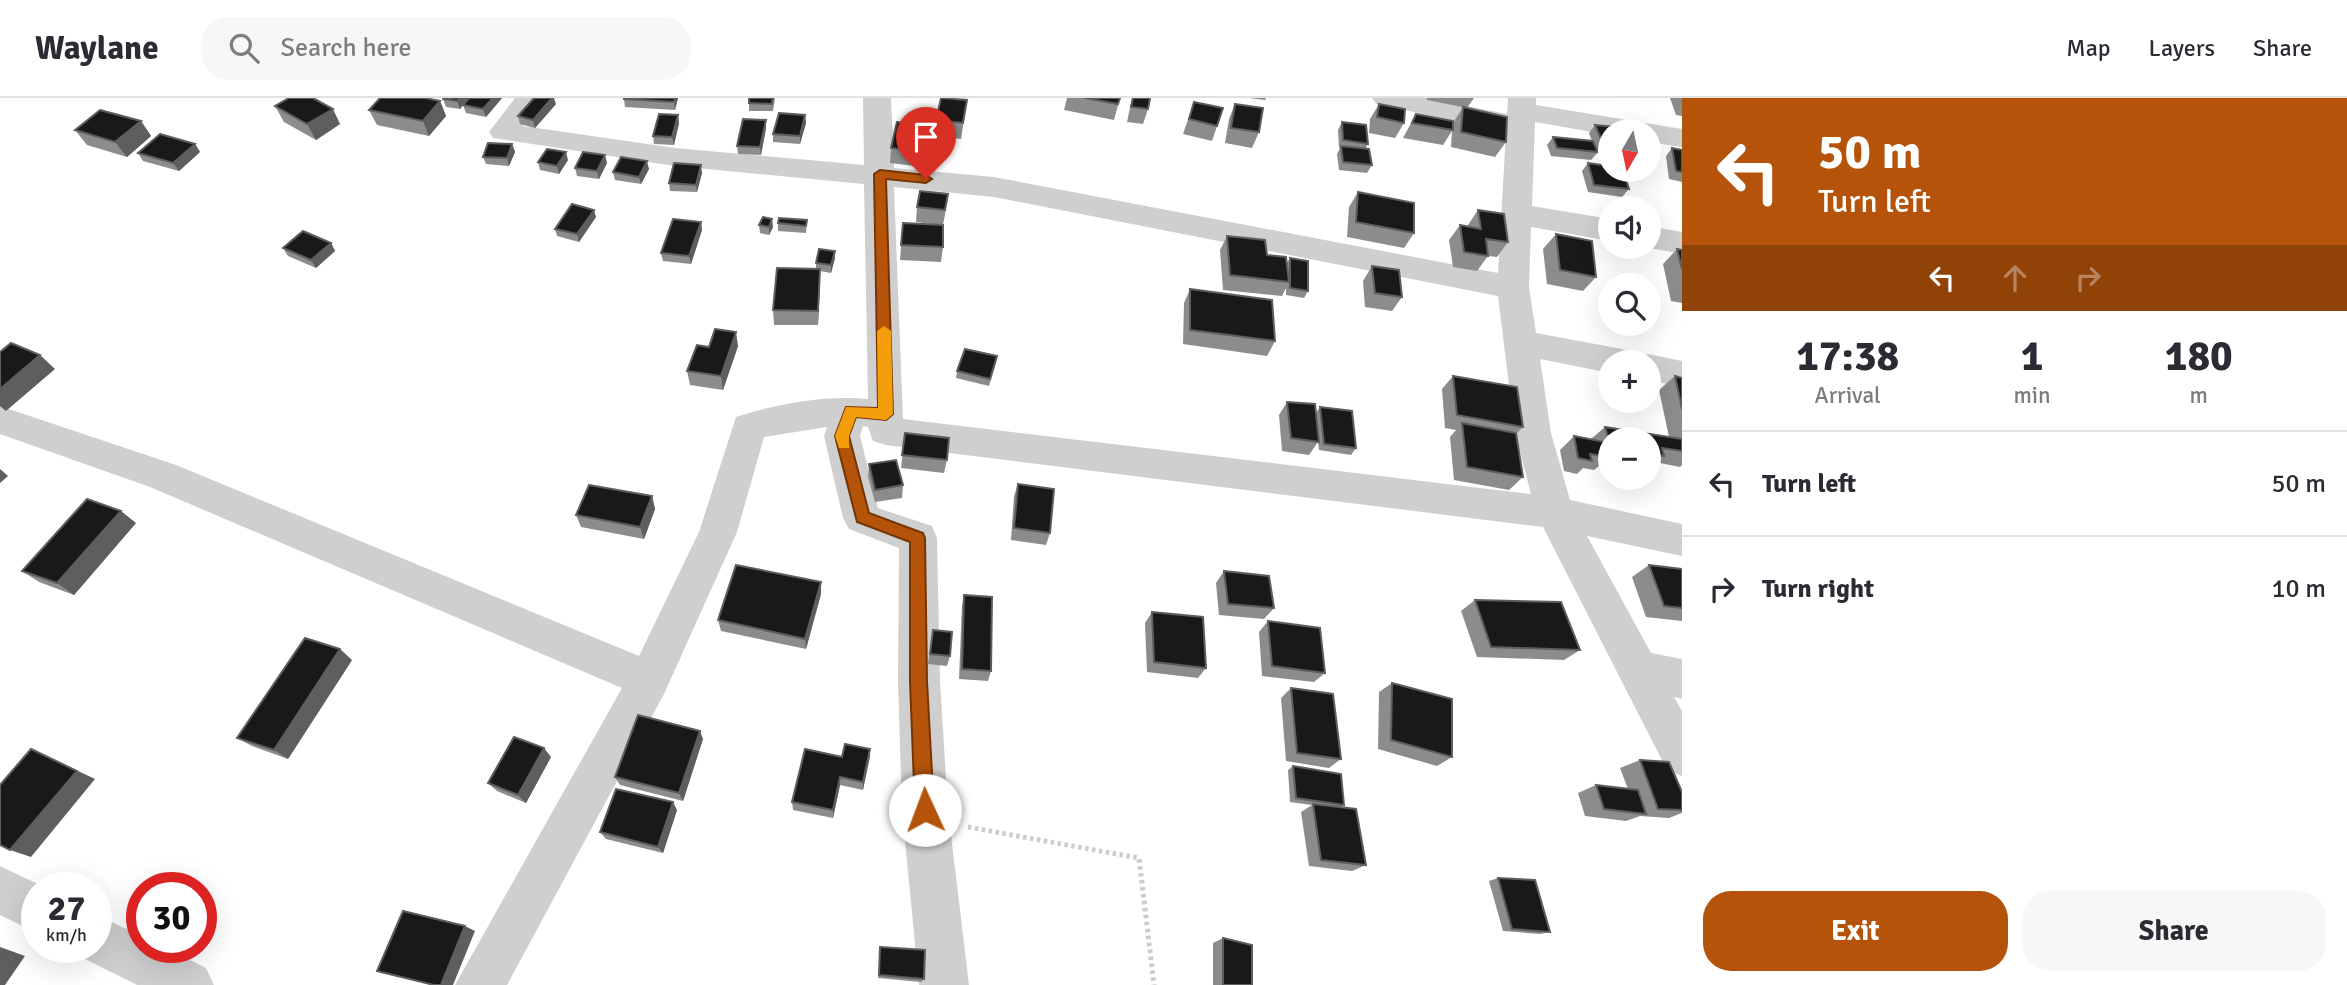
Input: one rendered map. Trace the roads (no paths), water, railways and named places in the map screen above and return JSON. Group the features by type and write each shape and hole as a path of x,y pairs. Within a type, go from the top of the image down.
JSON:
{"street":[{"path":"530,98 503,132 675,157 880,174 994,187 1513,287"},
{"path":"877,98 880,174 868,413 842,436 862,518 918,538 919,681 925,810 944,985"},
{"path":"1386,98 1521,111 1598,124"},
{"path":"1521,111 1513,287 1533,433 1555,513 1682,755"},
{"path":"1661,135 1682,138"},
{"path":"1518,215 1598,228"},
{"path":"1661,239 1682,243"},
{"path":"1522,343 1598,357"},
{"path":"1661,370 1682,374"},
{"path":"481,985 649,680 718,532 749,427 777,419 868,413 886,431 1555,513 1682,540"},
{"path":"0,420 163,476 649,680"},
{"path":"1637,670 1682,679"},
{"path":"0,890 21,901"},
{"path":"112,947 189,985"}]}
